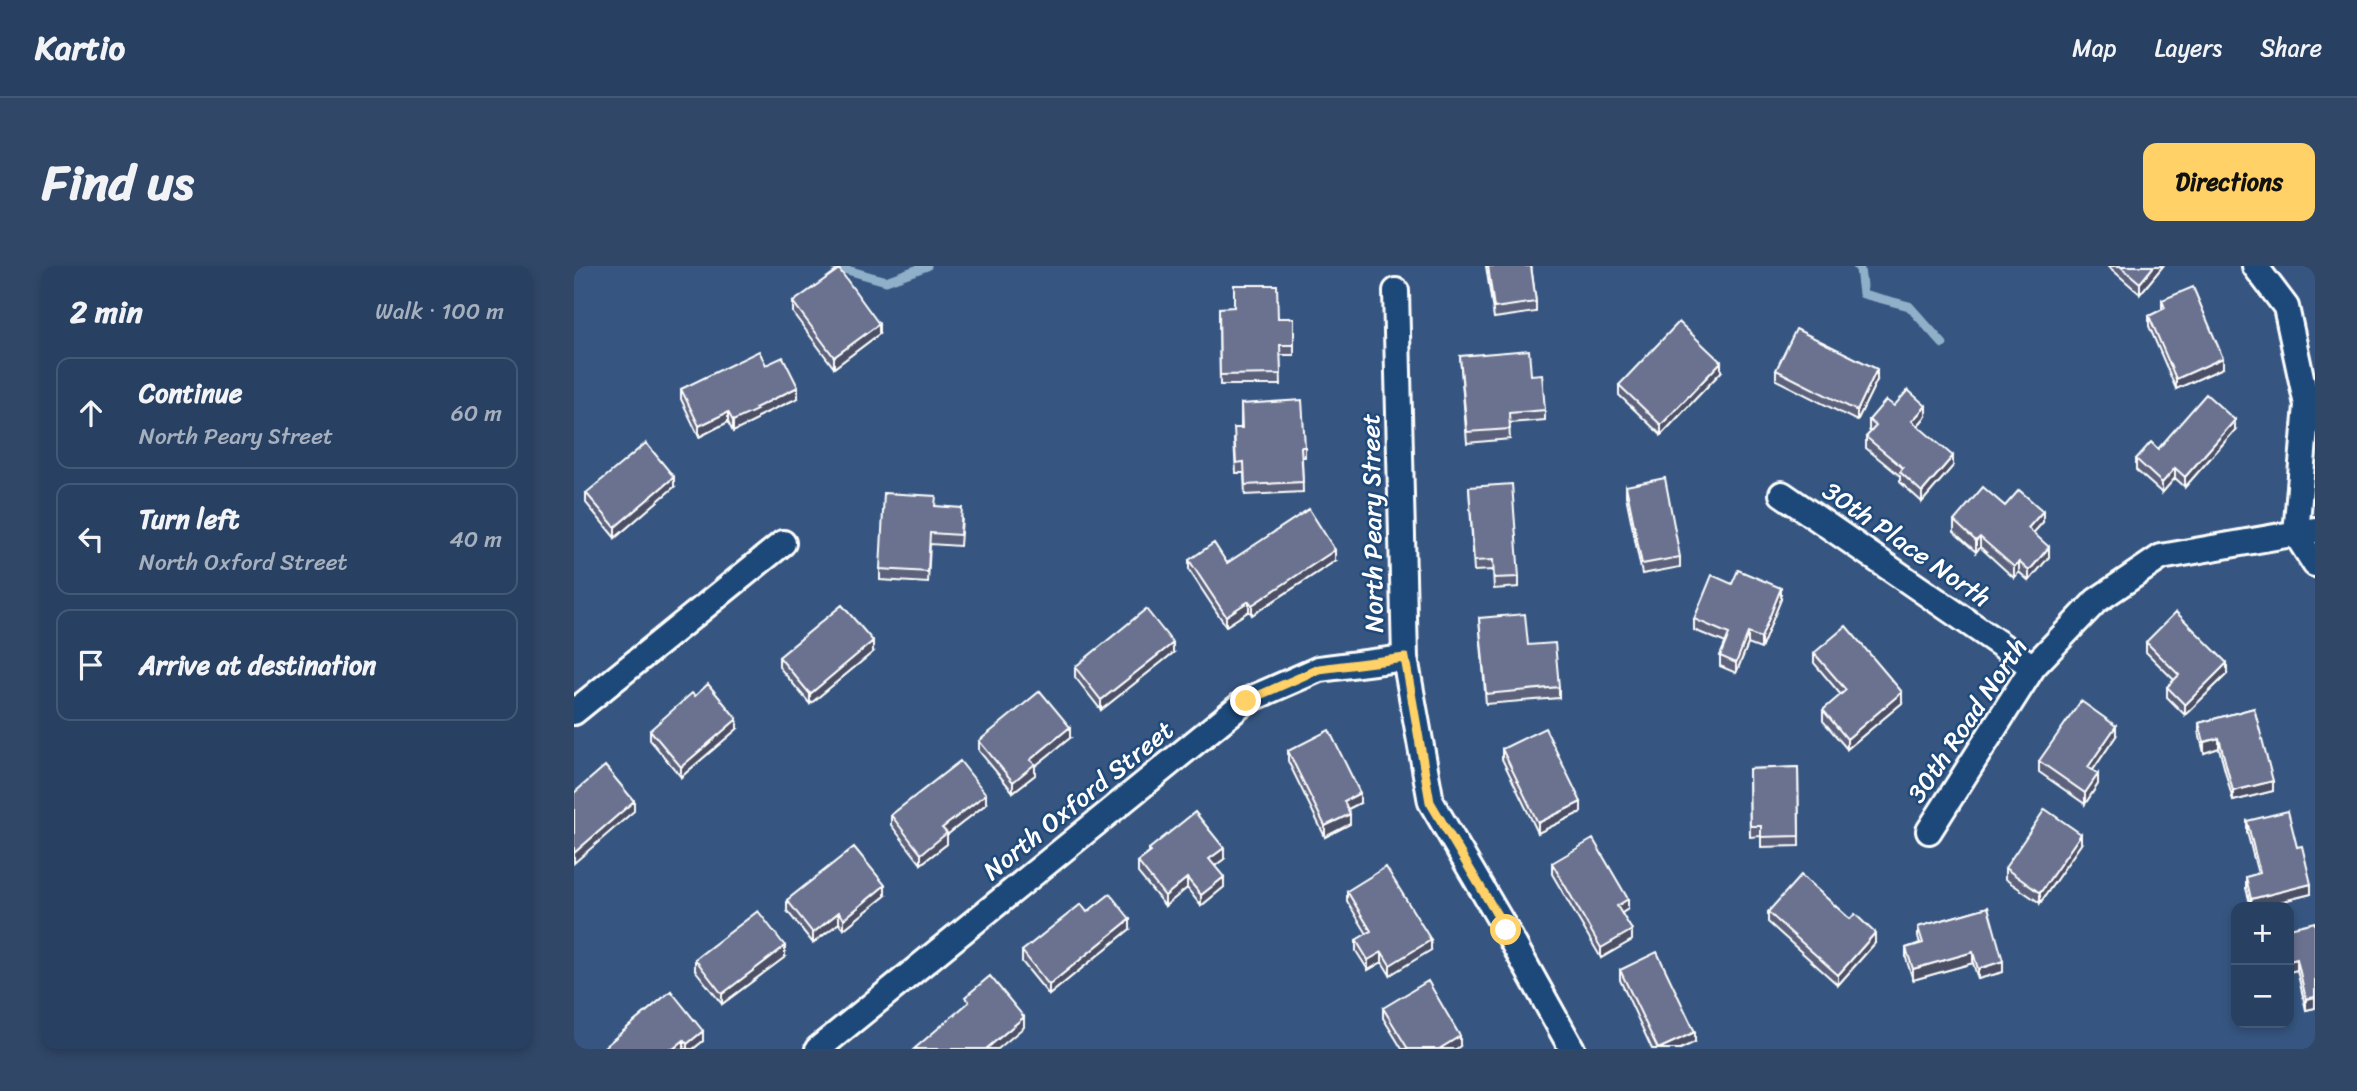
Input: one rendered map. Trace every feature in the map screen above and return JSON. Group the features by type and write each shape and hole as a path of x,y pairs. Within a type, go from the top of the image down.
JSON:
{"street":[{"path":"2255,266 2287,307 2307,405 2305,532 2315,564"},
{"name":"North Peary Street","path":"1396,291 1405,658 1430,802 1572,1049"},
{"name":"30th Place North","path":"1782,495 2033,667"},
{"name":"30th Road North","path":"1929,831 2033,667 2096,601 2161,557 2305,532"},
{"path":"574,712 783,543"},
{"name":"North Oxford Street","path":"818,1049 1246,701 1319,669 1405,658"}],"building":[{"path":"1488,266 1531,266 1536,302 1494,308"},
{"path":"2120,266 2154,266 2140,283"},
{"path":"839,269 879,324 834,357 793,302"},
{"path":"1234,285 1277,285 1278,318 1294,318 1294,345 1280,345 1281,374 1220,375 1219,308 1234,307"},
{"path":"2193,287 2223,358 2176,379 2149,316 2165,308 2162,300"},
{"path":"1679,322 1721,362 1661,425 1619,385"},
{"path":"1796,329 1877,369 1857,411 1776,370"},
{"path":"1529,350 1531,375 1542,374 1545,410 1509,413 1510,429 1467,432 1460,356"},
{"path":"759,351 766,365 783,357 798,387 733,421 728,412 699,426 681,389"},
{"path":"1908,390 1926,406 1912,421 1953,456 1922,492 1900,472 1903,468 1866,437 1876,426 1869,420 1886,400 1894,406"},
{"path":"2206,394 2235,420 2185,477 2175,468 2162,483 2136,459 2151,442 2158,449"},
{"path":"1302,400 1305,447 1301,447 1303,482 1245,485 1244,462 1236,463 1234,428 1242,428 1241,404"},
{"path":"646,443 674,477 615,527 586,493"},
{"path":"1665,478 1680,557 1642,564 1626,486"},
{"path":"1512,484 1519,577 1494,578 1493,560 1474,561 1469,487"},
{"path":"1983,487 2005,506 2019,490 2043,511 2028,528 2049,547 2029,571 2019,562 2014,567 1980,537 1976,541 1954,521"},
{"path":"884,493 936,496 935,506 962,508 960,535 930,533 928,572 880,569"},
{"path":"1309,509 1335,550 1252,605 1249,601 1226,616 1189,560 1214,543 1227,563"},
{"path":"1738,570 1781,588 1761,638 1748,633 1736,663 1720,656 1729,634 1694,619 1712,575 1732,584"},
{"path":"842,605 873,641 810,694 779,657"},
{"path":"1146,609 1173,643 1101,700 1075,667"},
{"path":"2176,612 2227,663 2185,705 2167,687 2179,675 2146,642"},
{"path":"1525,614 1528,645 1555,643 1559,687 1486,694 1479,618"},
{"path":"1846,626 1902,692 1847,739 1823,710 1846,690 1814,653"},
{"path":"708,684 737,719 681,767 650,730 692,693 695,696"},
{"path":"1040,691 1070,727 1030,760 1035,764 1013,782 979,741"},
{"path":"2081,701 2116,726 2088,767 2098,774 2085,793 2039,761"},
{"path":"2254,708 2273,781 2233,791 2219,738 2204,742 2199,723"},
{"path":"1545,728 1581,802 1538,823 1502,749"},
{"path":"1329,730 1360,793 1344,801 1350,814 1325,826 1288,751"},
{"path":"960,761 986,794 942,828 947,833 921,854 891,815"},
{"path":"605,766 634,801 574,853 574,793"},
{"path":"1798,767 1799,836 1761,837 1761,826 1750,826 1749,769"},
{"path":"2045,809 2081,834 2040,893 2005,868"},
{"path":"2288,811 2297,847 2302,846 2311,884 2251,899 2246,877 2260,873 2247,821"},
{"path":"1195,812 1224,848 1209,859 1224,877 1201,895 1187,878 1165,896 1138,862 1151,852 1149,849"},
{"path":"1593,839 1628,899 1617,906 1632,930 1601,948 1552,863"},
{"path":"854,847 885,885 844,919 839,912 813,933 787,900"},
{"path":"1386,867 1431,940 1390,965 1382,952 1368,960 1356,940 1371,931 1347,891"},
{"path":"1801,875 1850,919 1855,914 1875,933 1838,975 1768,912"},
{"path":"1110,894 1130,919 1049,985 1022,951 1081,904 1087,912"},
{"path":"1988,907 2003,961 1978,969 1973,952 1913,969 1906,948 1923,943 1918,927"},
{"path":"758,911 785,946 722,994 695,959"},
{"path":"2315,922 2315,997 2306,999 2297,959 2294,960 2294,927"},
{"path":"1657,952 1695,1032 1658,1049 1620,970"},
{"path":"990,976 1024,1017 986,1049 914,1049 969,1002 965,997"},
{"path":"1428,981 1460,1036 1439,1049 1408,1049 1383,1008"},
{"path":"671,991 703,1031 687,1044 684,1040 673,1049 602,1049"}],"waterway":[{"path":"833,266 886,281 927,266"},
{"path":"1857,266 1860,269 1863,294 1909,306 1943,344"}],"route":[{"path":"1246,701 1319,669 1405,658 1430,802 1506,930"}]}
